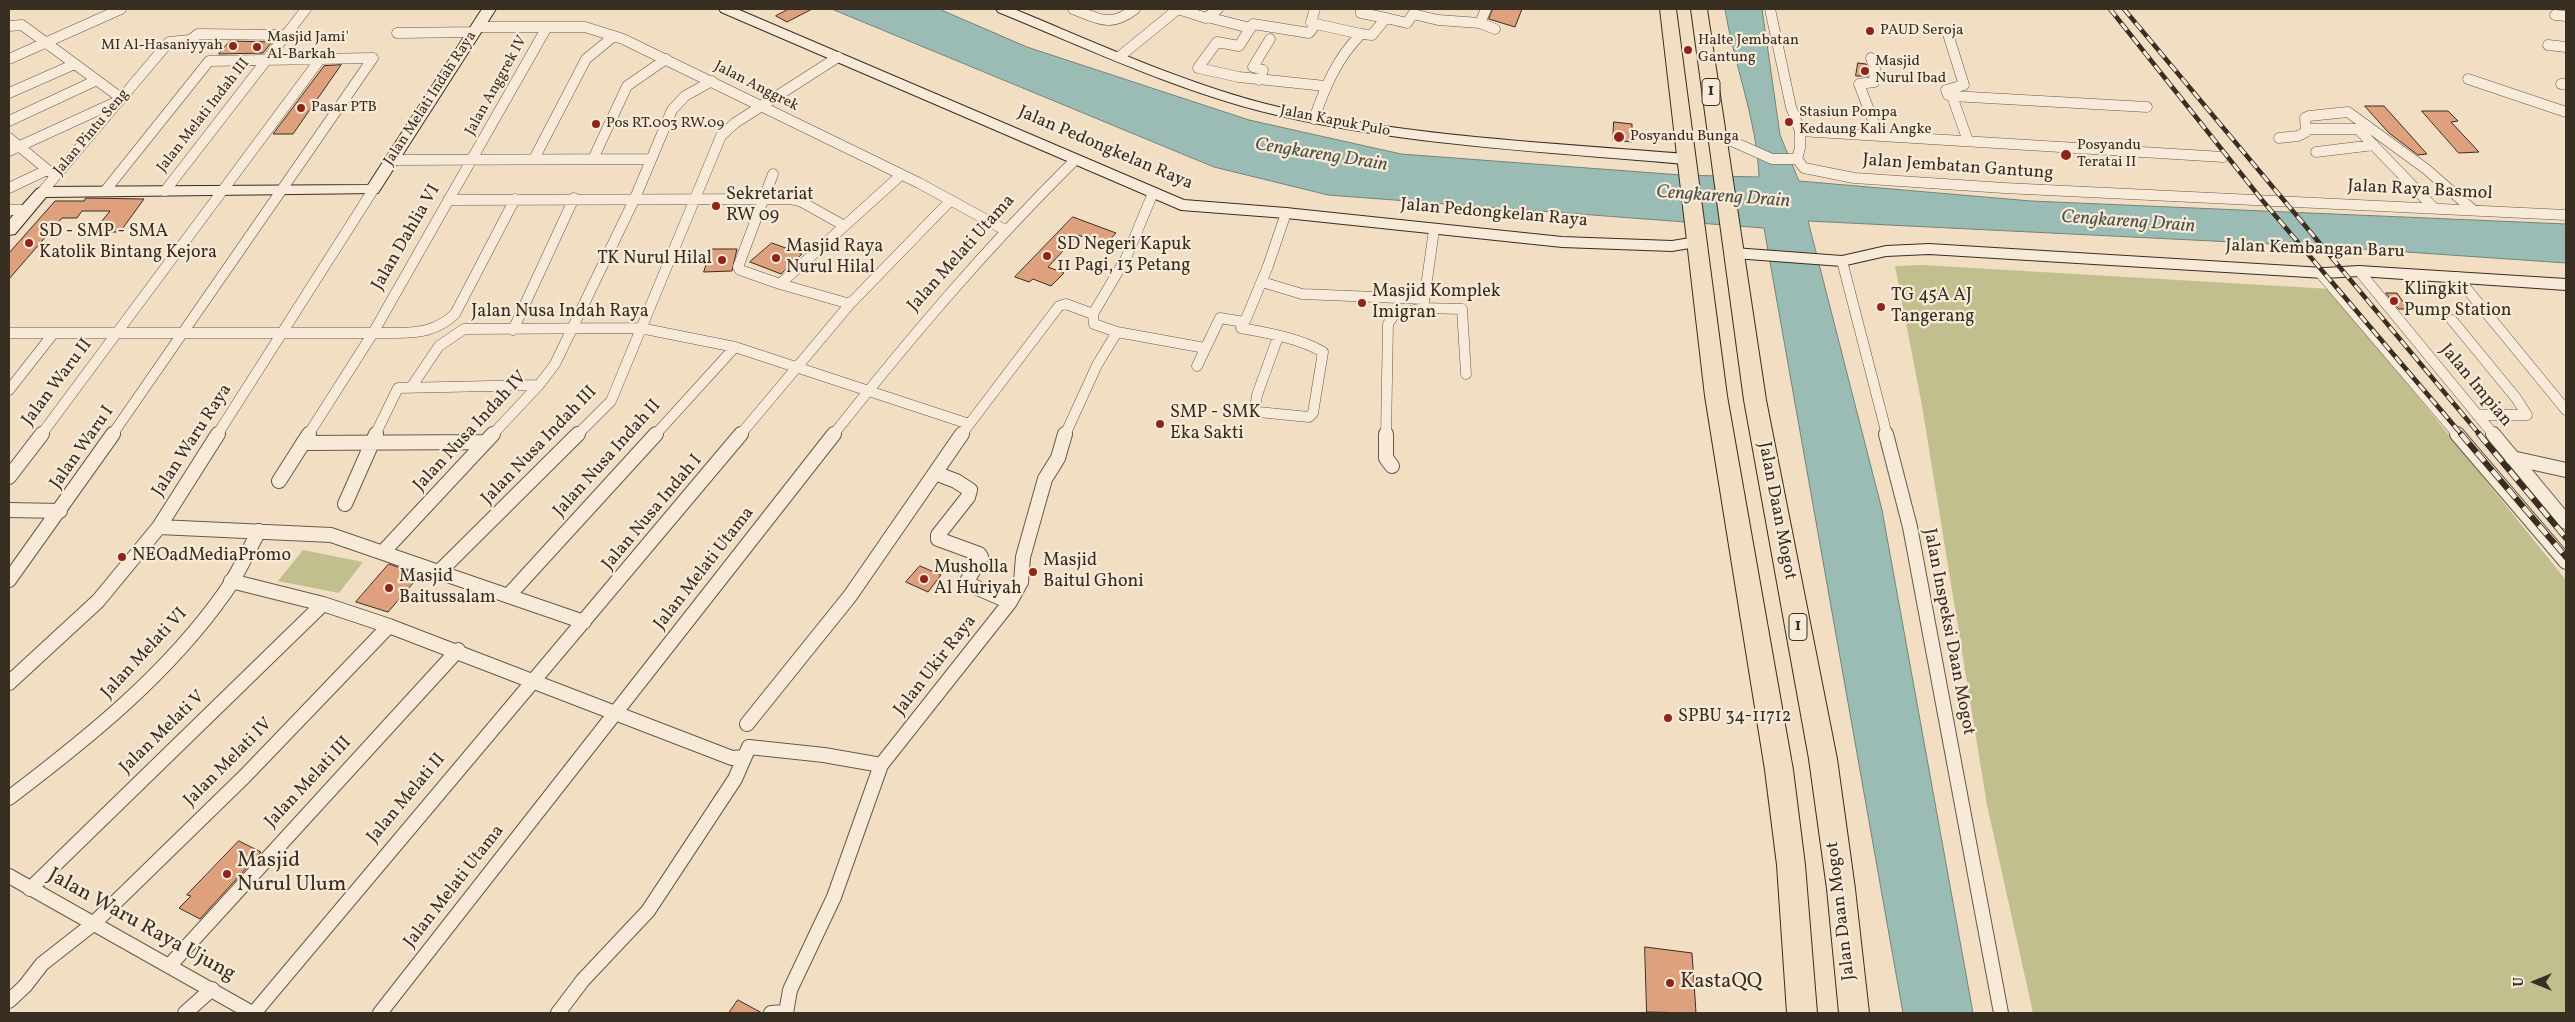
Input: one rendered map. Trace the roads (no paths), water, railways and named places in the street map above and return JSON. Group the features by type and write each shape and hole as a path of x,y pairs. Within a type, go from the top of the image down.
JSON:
{"highway":[{"name":"1","path":"1668,9 1716,396 1778,770 1791,865 1802,1013"},
{"name":"Jalan Daan Mogot","path":"1699,9 1755,400 1823,759 1841,889 1854,1013"}],"main road":[{"name":"Jalan Melati Indah Raya","path":"373,190 489,9"},
{"name":"Jalan Pedongkelan Raya","path":"726,9 1174,204 1189,207 1286,213 1562,242 1672,246 1697,245"},
{"name":"Jalan Kapuk Pulo","path":"1003,9 1119,56 1228,97 1314,119 1413,135 1686,166"},
{"path":"42,192 373,190"},
{"name":"Jalan Pintu Seng","path":"9,230 42,192"},
{"name":"Jalan Kembangan Baru","path":"1733,247 1759,255 1835,261 1886,251 1929,249 2320,273 2359,271 2457,277 2540,285 2566,285"}],"street":[{"path":"9,59 121,9"},
{"name":"Jalan Melati Indah III","path":"165,191 306,9"},
{"path":"1073,9 1113,22 1124,19 1135,9"},
{"path":"1119,56 1178,9 1250,28"},
{"path":"1207,17 1218,9"},
{"path":"1315,9 1311,22 1371,36 1386,18"},
{"path":"1362,9 1361,13 1407,23 1413,14 1438,20 1480,22 1495,29"},
{"path":"1480,22 1486,9"},
{"path":"1770,9 1791,107 1800,131 1800,148 1794,159"},
{"path":"2556,14 2566,16"},
{"path":"9,26 22,24 120,99 14,149"},
{"path":"1316,24 1306,34 1254,24 1238,46 1217,42 1198,68 1259,80 1326,86"},
{"name":"Jalan Anggrek IV","path":"473,160 547,27"},
{"name":"Jalan Anggrek","path":"397,33 585,27 614,36 712,81 951,200 1005,230"},
{"name":"Jalan Melati Indah III","path":"176,40 190,40 198,34 286,35"},
{"path":"1314,119 1326,86 1345,50 1360,34"},
{"path":"1948,34 1964,85 1946,89 1947,94 1952,96 2147,107"},
{"path":"534,159 586,59 614,36"},
{"path":"1259,80 1263,70 1253,67 1270,39"},
{"name":"Jalan Pintu Seng","path":"42,192 51,173 120,99 167,44 176,40"},
{"path":"2548,44 2566,47"},
{"name":"Jalan Nusa Indah III","path":"440,571 611,401 721,136 735,123 838,57"},
{"path":"105,191 209,61 321,58"},
{"path":"118,334 220,190 321,58"},
{"name":"Jalan Waru I","path":"9,580 183,334 373,58 321,58"},
{"path":"1871,58 1875,69 1874,82 1858,84 1879,136"},
{"path":"593,159 627,86 634,79 666,59"},
{"path":"9,93 75,64"},
{"path":"2468,79 2566,112"},
{"path":"9,120 97,80"},
{"name":"Jalan Nusa Indah IV","path":"382,552 540,385 555,364 635,198 676,103 691,92 712,81"},
{"path":"1952,96 1968,141"},
{"path":"2279,138 2298,136 2306,132 2305,118 2308,116 2350,112 2426,169 2473,210"},
{"path":"2310,129 2356,128 2432,207"},
{"name":"Jalan Jembatan Gantung","path":"1800,131 2223,157"},
{"name":"Jalan Jembatan Gantung","path":"1718,135 1772,159 1794,159 1804,168 1824,174 1854,178 2004,188 2272,200"},
{"path":"9,138 14,149 51,173"},
{"path":"2316,152 2374,145"},
{"path":"391,160 651,159"},
{"name":"Jalan Dahlia VI","path":"279,481 373,333 448,200 473,160"},
{"name":"Jalan Melati Utama","path":"380,1013 868,391 945,297 1005,230 1075,160"},
{"path":"9,188 51,173"},
{"path":"774,174 738,267 740,270 780,284 850,304"},
{"path":"780,284 843,225 901,175"},
{"name":"Jalan Waru Raya","path":"9,683 98,601 159,527 373,190"},
{"path":"1153,194 1126,258 1093,314 1094,324 1117,332 1205,348"},
{"path":"448,200 574,198 790,199 800,201 843,225"},
{"path":"513,330 574,198"},
{"name":"Jalan Waru II","path":"9,333 373,333 433,330 445,324 455,314 515,199"},
{"name":"Jalan Nusa Indah I","path":"533,680 584,622 850,304 951,200"},
{"name":"Jalan Raya Basmol","path":"2272,200 2566,215"},
{"path":"9,210 26,210"},
{"path":"1278,337 1257,395 1255,409 1258,412 1309,417 1313,413 1323,352 1278,337 1241,328 1262,282 1286,213"},
{"path":"1424,304 1434,230"},
{"name":"Jalan Inspeksi Daan Mogot","path":"1835,261 1910,527 2001,1013"},
{"name":"Jalan Impian","path":"2359,271 2566,522"},
{"path":"2320,273 2566,562"},
{"path":"2457,277 2566,410"},
{"path":"1262,282 1302,294 1462,309 1466,374"},
{"path":"747,724 850,596 969,424 1059,306 1066,304 1093,314"},
{"path":"1392,466 1386,458 1388,324 1394,315 1424,304"},
{"path":"1197,366 1220,318 1244,322"},
{"path":"2452,320 2516,398 2527,415 2477,415"},
{"name":"Jalan Nusa Indah Raya","path":"345,504 374,442 377,428 398,388 412,386 437,345 449,335 464,329 640,328 735,347 969,424"},
{"name":"Jalan Ukir Raya","path":"781,1013 834,897 882,765 1010,602 1021,582 1023,556 1045,479 1058,458 1067,428 1098,365 1117,332"},
{"path":"9,390 53,334"},
{"name":"Jalan Waru II","path":"9,478 118,334"},
{"name":"Jalan Nusa Indah II","path":"508,596 735,347"},
{"path":"412,386 540,385"},
{"path":"303,443 485,442"},
{"path":"2512,458 2566,470"},
{"path":"934,473 961,484 970,490 968,497 938,535 938,539 979,554 981,558 966,583 1010,602"},
{"path":"9,510 60,510"},
{"path":"159,527 331,535 584,622"},
{"name":"Jalan Melati VI","path":"9,798 80,743 142,690 181,647 227,589 259,531"},
{"path":"230,581 323,604 389,626 458,650 615,714 732,758 744,757"},
{"name":"Jalan Melati V","path":"30,889 323,604"},
{"name":"Jalan Melati IV","path":"9,1001 26,986 42,964 92,924 245,776 389,626"},
{"name":"Jalan Melati III","path":"170,965 458,650"},
{"name":"Jalan Melati II","path":"253,1013 533,680"},
{"path":"558,1013 583,980 648,911 735,779 749,747 824,755 882,765"},
{"name":"Jalan Waru Raya Ujung","path":"9,876 253,1013"},
{"path":"185,1013 212,990"}],"water":[{"name":"Cengkareng Drain","path":"832,9 939,9 1027,47 1249,120 1401,154 1681,175 1759,177 1750,114 1725,9 1762,9 1780,135 1799,181 2031,201 2566,224 2566,263 2334,247 1808,221 1882,510 1973,1013 1903,1013 1764,228 1328,195 1214,167"}],"railway":[{"path":"2110,9 2262,200 2462,435"},
{"path":"2124,9 2480,435"},
{"path":"2461,434 2566,557"},
{"path":"2479,434 2566,538"}],"place":[{"name":"PAUD Seroja","path":"1870,31"},
{"name":"MI Al-Hasaniyyah","path":"233,46"},
{"name":"Masjid Jami' Al-Barkah","path":"257,47"},
{"name":"Halte Jembatan Gantung","path":"1688,50"},
{"name":"Masjid Nurul Ibad","path":"1865,71"},
{"name":"Pasar PTB","path":"301,108"},
{"name":"Stasiun Pompa Kedaung Kali Angke","path":"1789,122"},
{"name":"Pos RT.003 RW.09","path":"596,124"},
{"name":"Posyandu Bunga","path":"1619,137"},
{"name":"Posyandu Teratai II","path":"2066,155"},
{"name":"Sekretariat RW 09","path":"716,206"},
{"name":"SD - SMP - SMA Katolik Bintang Kejora","path":"29,243"},
{"name":"SD Negeri Kapuk 11 Pagi, 13 Petang","path":"1047,256"},
{"name":"Masjid Raya Nurul Hilal","path":"776,258"},
{"name":"TK Nurul Hilal","path":"722,260"},
{"name":"Klingkit Pump Station","path":"2394,301"},
{"name":"Masjid Komplek Imigran","path":"1362,303"},
{"name":"TG 45A AJ Tangerang","path":"1881,307"},
{"name":"SMP - SMK Eka Sakti","path":"1160,424"},
{"name":"NEOadMediaPromo","path":"122,557"},
{"name":"Masjid Baitul Ghoni","path":"1033,572"},
{"name":"Musholla Al Huriyah","path":"924,579"},
{"name":"Masjid Baitussalam","path":"389,588"},
{"name":"SPBU 34-11712","path":"1668,718"},
{"name":"Masjid Nurul Ulum","path":"227,874"},
{"name":"KastaQQ","path":"1670,983"}]}
